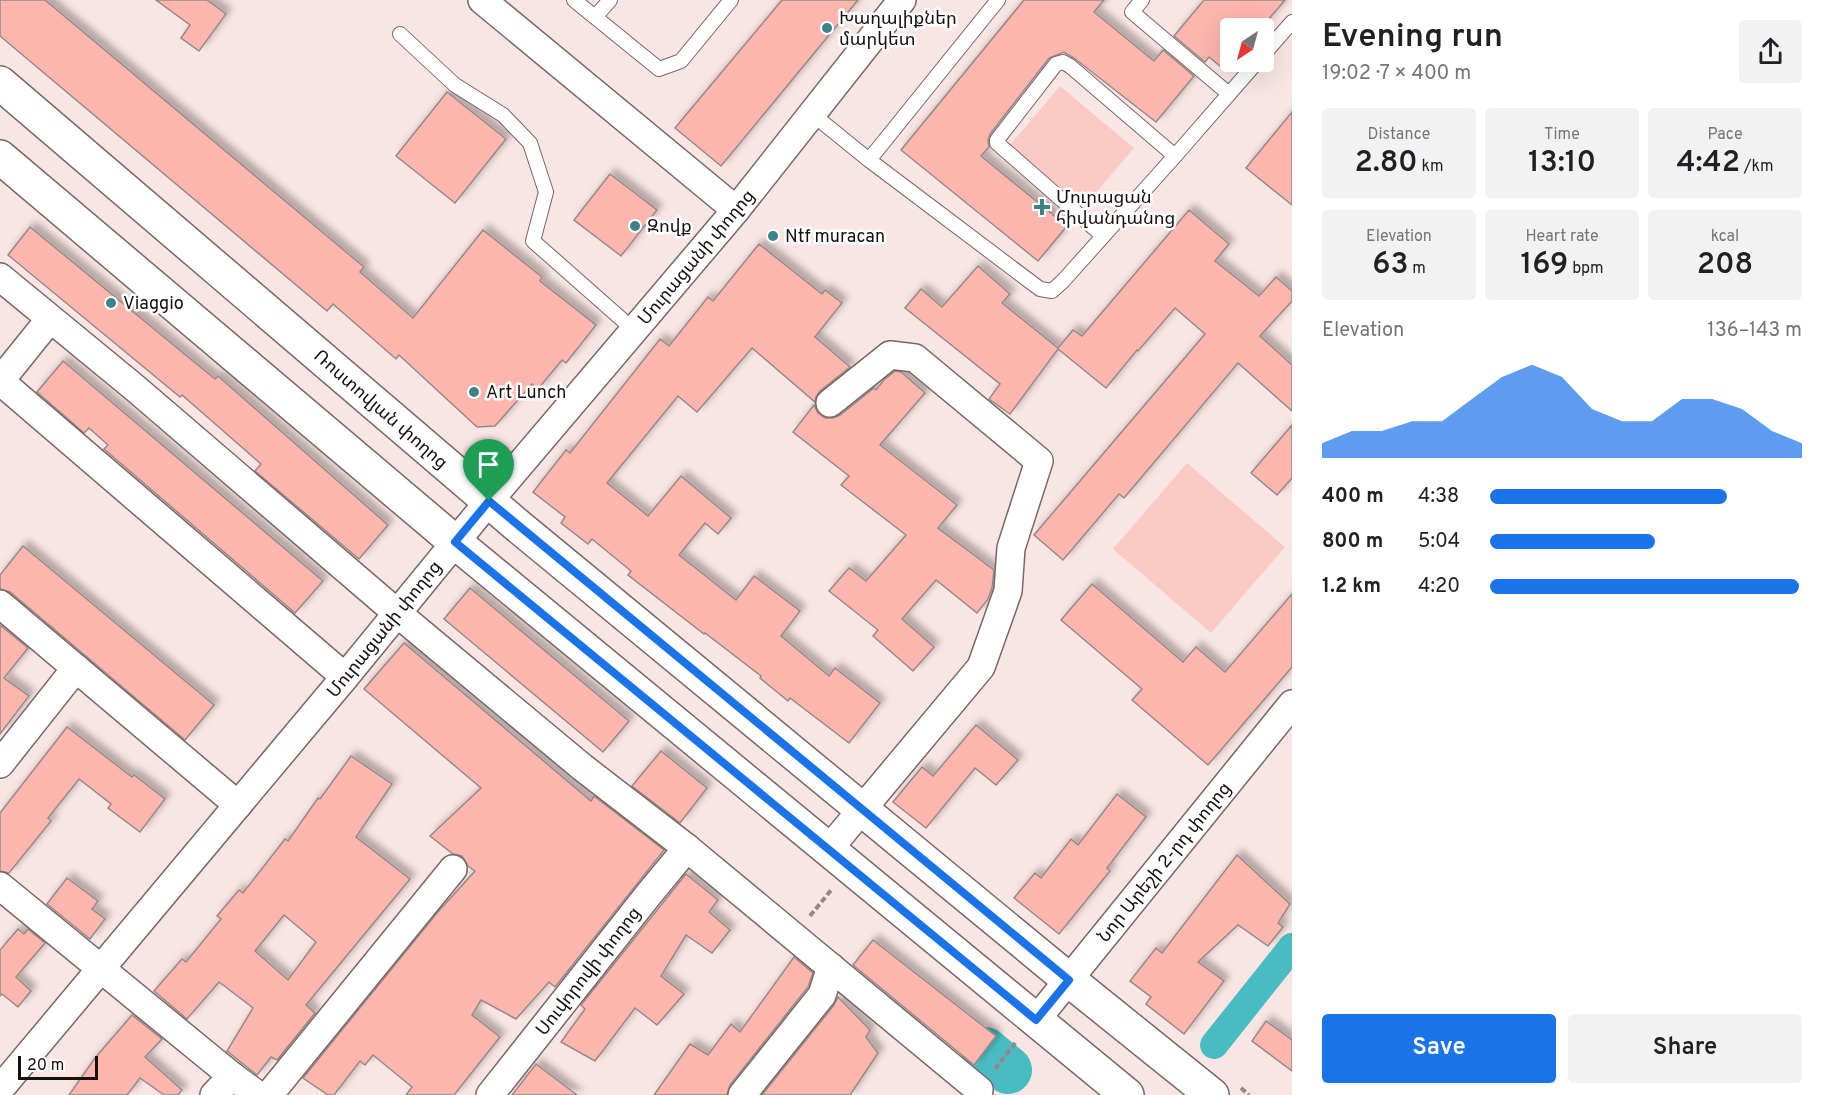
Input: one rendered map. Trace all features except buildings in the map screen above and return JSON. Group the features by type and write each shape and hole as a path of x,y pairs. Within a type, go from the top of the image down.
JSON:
{"main road":[{"name":"Ռոստովյան փողոց","path":"0,83 489,501 1069,980 1212,1095"},
{"path":"0,157 455,542 828,850 1027,1030 1127,1095"}],"street":[{"path":"482,0 736,210"},
{"name":"Մուրացանի փողոց","path":"0,1089 345,677 489,501 736,210 902,0"},
{"path":"0,276 582,767 687,848 979,1092"},
{"path":"50,319 0,381 345,677"},
{"path":"828,850 981,667 1008,591 1011,548 1039,461 915,358 890,355 830,403"},
{"path":"0,604 238,805"},
{"path":"0,764 76,668"},
{"name":"Նոր Արեշի 2-րդ փողոց","path":"1027,1030 1292,704"},
{"name":"Սուվորովի փողոց","path":"490,1095 687,848"},
{"path":"269,1095 453,869"},
{"path":"0,886 101,968 223,1085 258,1095"},
{"path":"742,1095 822,995 831,967"}],"lane":[{"path":"574,0 659,69 681,61 731,0"},
{"path":"596,17 610,0"},
{"path":"869,160 998,0"},
{"path":"1142,0 1132,12 1229,94"},
{"path":"1274,42 1292,22"},
{"path":"400,34 455,85 503,115 530,143 546,192 533,241 635,331"},
{"path":"1103,236 997,143 1056,64 1063,62 1070,66 1175,156"},
{"path":"811,113 869,160 1040,289 1052,291 1248,72"}],"path":[{"path":"794,936 835,886"},
{"path":"979,1092 1027,1030"}],"shaded area":[{"path":"1060,86 1134,148 1084,207 1010,145"},
{"path":"1187,463 1285,547 1211,633 1113,549"}],"waterway":[{"path":"1214,1045 1292,947"},
{"path":"985,1051 1008,1070"}],"place":[{"name":"Խաղալիքներ մարկետ","path":"827,28"},
{"name":"Մուրացան հիվանդանոց","path":"1042,207"},
{"name":"Զովք","path":"635,226"},
{"name":"Ntf muracan","path":"773,236"},
{"name":"Viaggio","path":"111,303"},
{"name":"Art Lunch","path":"474,392"}],"route":[{"path":"489,501 1069,980 1036,1020 455,542 489,501"}]}
